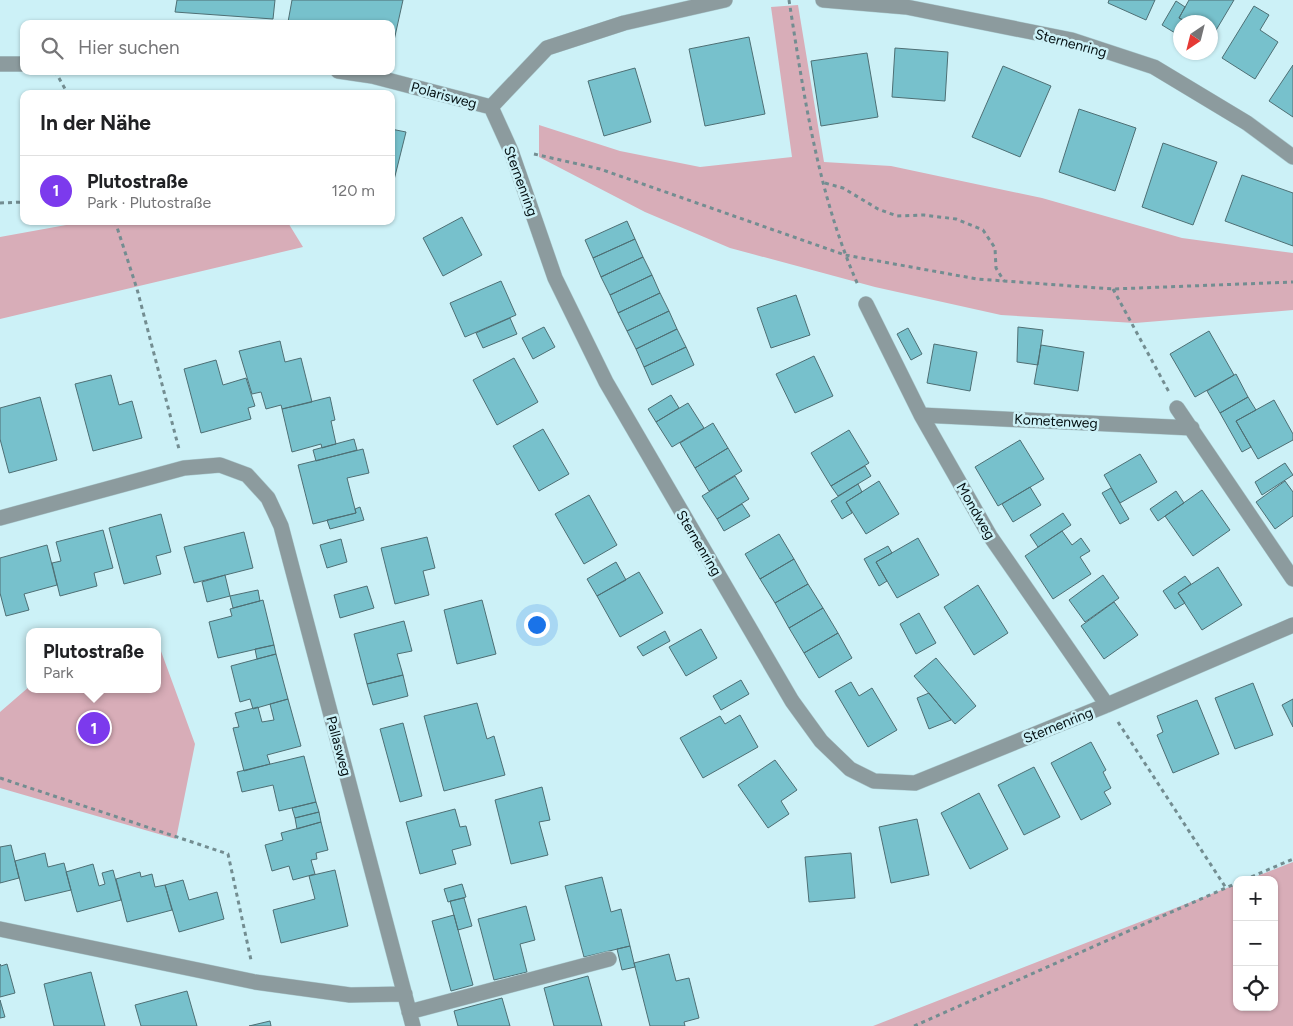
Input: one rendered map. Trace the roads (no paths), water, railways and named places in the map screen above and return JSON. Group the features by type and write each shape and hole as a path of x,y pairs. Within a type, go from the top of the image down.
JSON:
{"street":[{"path":"491,107 547,48 624,23 725,0"},
{"name":"Sternenring","path":"823,0 906,7 1072,40 1154,67 1247,122 1293,157"},
{"path":"0,64 20,64"},
{"name":"Polarisweg","path":"365,75 491,107"},
{"name":"Sternenring","path":"491,107 511,151 555,278 606,382 792,701 821,741 850,769 874,780 915,782 1107,705 1293,625"},
{"name":"Mondweg","path":"866,304 921,416 990,536 1107,705"},
{"path":"1177,408 1293,579"},
{"name":"Kometenweg","path":"921,416 1192,428"},
{"name":"Pallasweg","path":"0,518 184,468 220,465 247,475 268,498 281,526 411,1019"},
{"path":"0,929 255,982 350,995 405,994"},
{"path":"411,1019 609,959"}],"place":[{"name":"Plutostraße","path":"94,728"}]}
